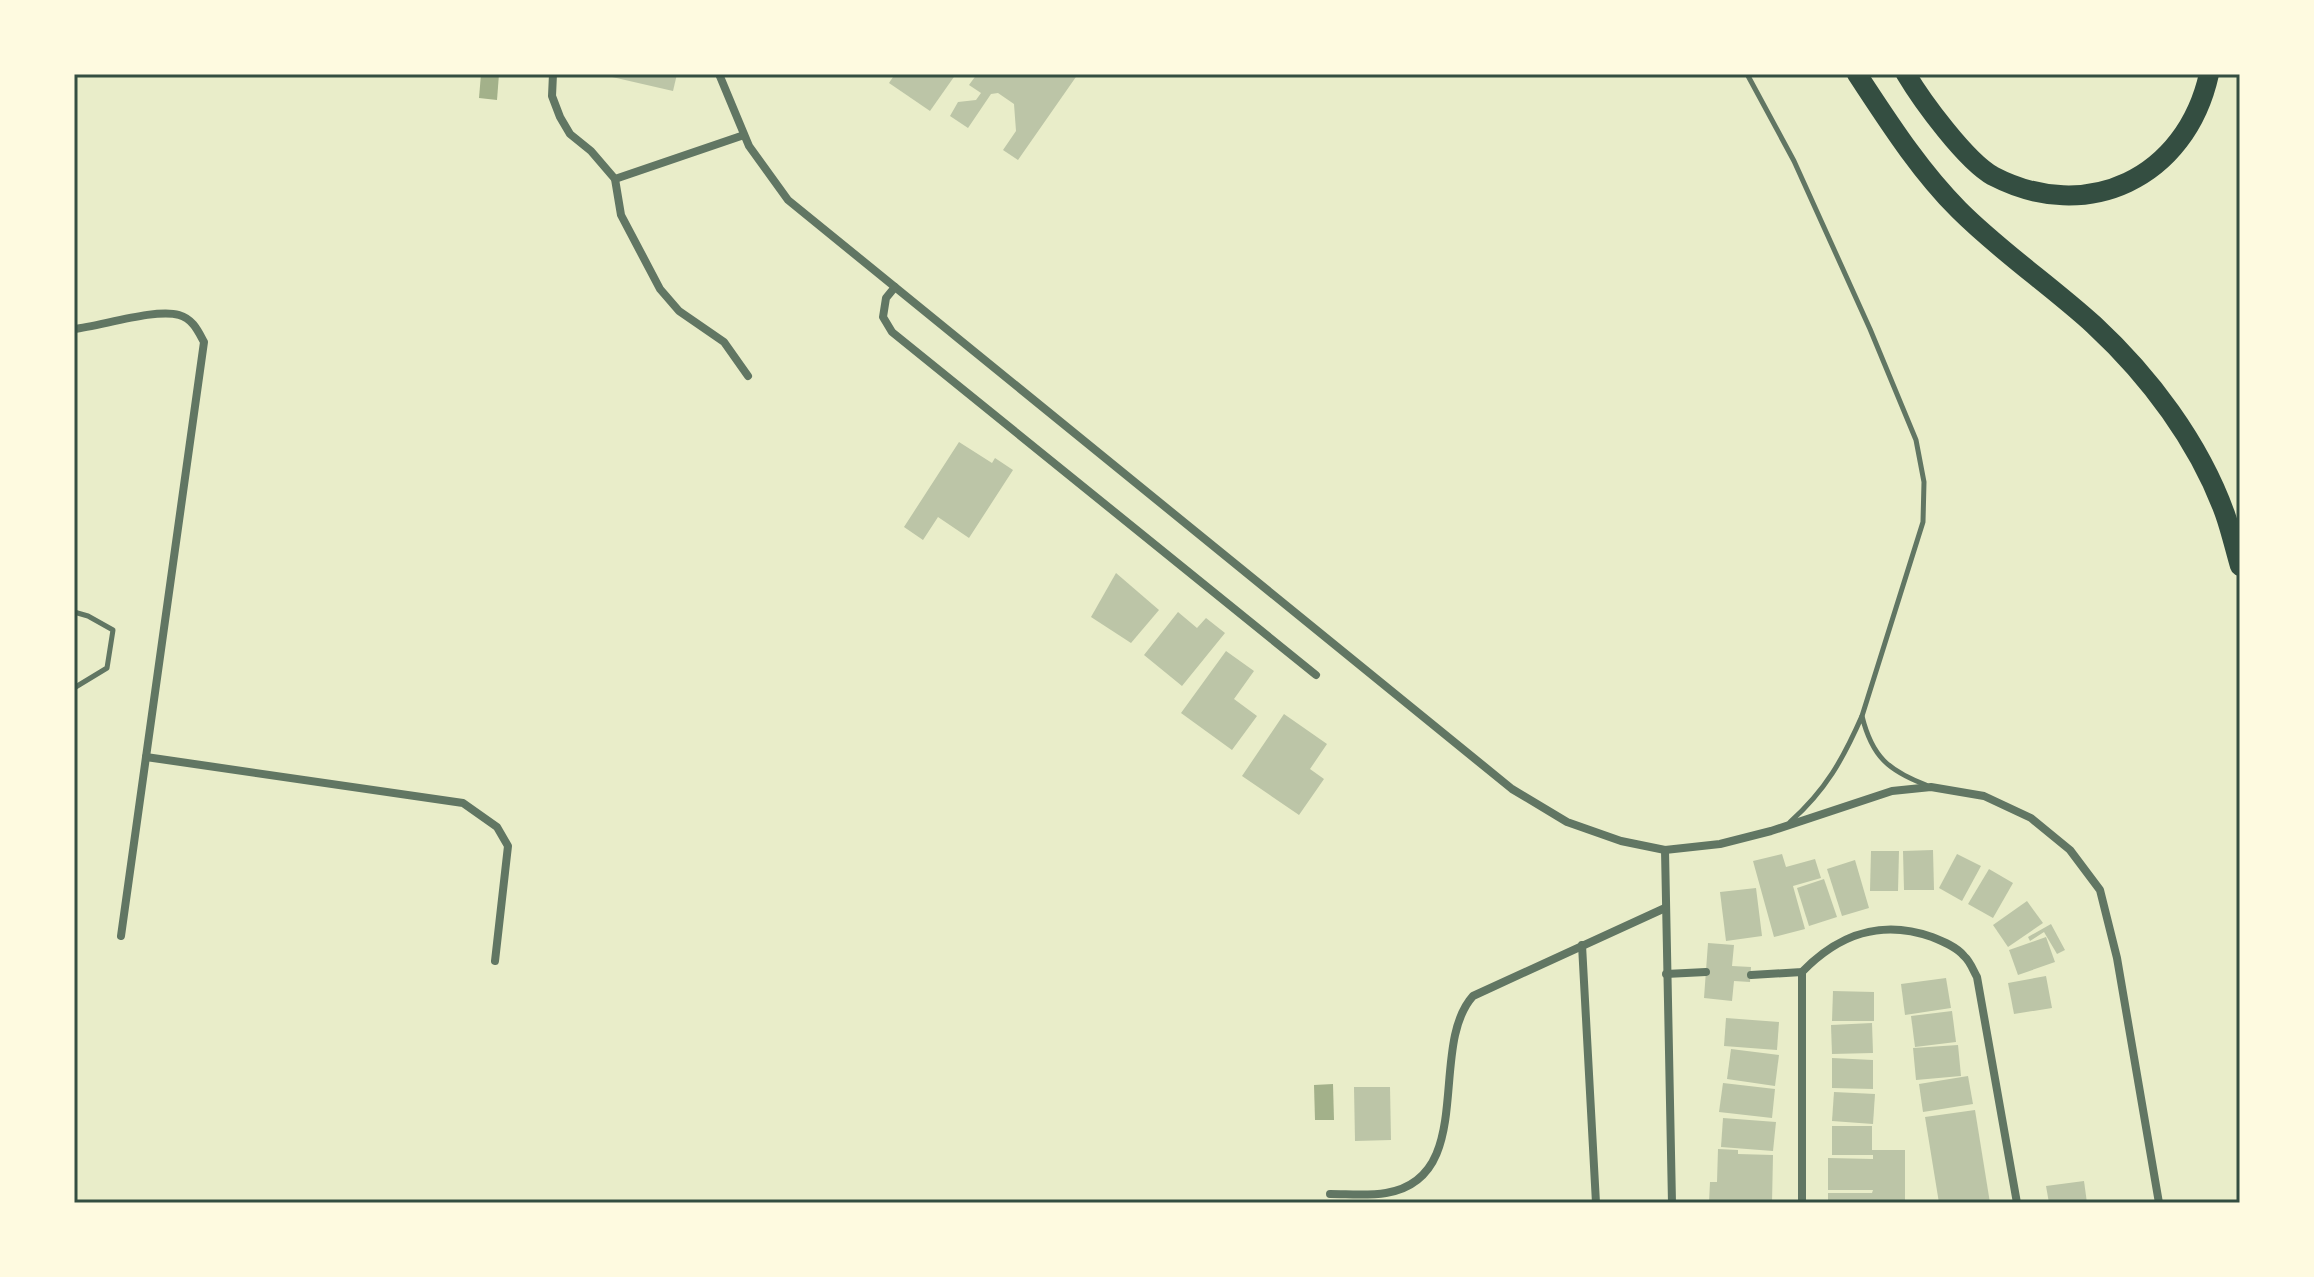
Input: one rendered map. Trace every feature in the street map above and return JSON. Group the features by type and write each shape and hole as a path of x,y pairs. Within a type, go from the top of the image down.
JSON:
{"highway":[{"path":"1857,74 1923,171 1959,210 2094,325 2131,363 2172,414 2199,458 2225,513 2240,566"},
{"path":"1906,74 1918,95 1954,139 1990,174 2025,189 2059,196 2097,192 2134,181 2160,164 2183,139 2209,74"}],"street":[{"path":"553,74 552,96 560,117 570,134 591,151 615,179 621,215 660,289 679,311 724,342 748,376"},
{"path":"719,74 744,135 788,200 1512,789 1567,822 1621,841 1665,850 1720,844 1785,827 1892,791 1931,787 1984,796 2031,818 2070,850 2100,890 2117,958 2159,1203"},
{"path":"615,179 744,135"},
{"path":"895,287 886,298 883,317 892,332 1316,675"},
{"path":"74,329 145,315 179,315 195,324 204,342 121,936"},
{"path":"146,757 463,803 497,827 508,846 495,961"},
{"path":"1665,850 1672,1203"},
{"path":"1330,1194 1386,1193 1401,1189 1427,1169 1442,1141 1455,1030 1464,1005 1485,988 1665,908"},
{"path":"1751,975 1802,972 1820,953 1847,938 1880,929 1911,930 1940,940 1963,954 1977,977 2017,1203"},
{"path":"1582,945 1596,1203"},
{"path":"1666,974 1706,972"},
{"path":"1802,972 1802,1203"}],"lane":[{"path":"1747,74 1794,161 1870,329 1916,440 1924,482 1923,522 1862,716 1836,770 1820,794 1785,827"},
{"path":"74,612 113,630 107,668 74,688"},
{"path":"1862,716 1885,764 1931,787"}],"shaded area":[{"path":"481,74 499,74 497,100 479,98"},
{"path":"1333,1084 1334,1120 1315,1120 1314,1085"}],"building":[{"path":"599,74 677,74 673,91"},
{"path":"895,74 956,74 930,111 889,83"},
{"path":"977,74 1078,74 1018,160 1003,150 1016,131 1014,104 998,93 991,94 968,128 950,116 958,102 976,100 981,93 969,85"},
{"path":"959,442 992,463 995,458 1013,470 969,538 938,517 923,540 904,527"},
{"path":"1116,573 1159,610 1131,643 1091,617"},
{"path":"1178,612 1197,628 1206,618 1225,633 1182,686 1144,655"},
{"path":"1226,651 1254,671 1234,699 1257,716 1232,750 1181,713"},
{"path":"1284,714 1327,744 1310,769 1324,779 1299,815 1242,776"},
{"path":"1933,850 1934,890 1904,890 1903,851"},
{"path":"1871,851 1899,851 1898,891 1870,891"},
{"path":"1782,854 1786,867 1815,859 1821,878 1793,886 1805,929 1774,937 1753,861"},
{"path":"1957,854 1981,866 1962,901 1939,888"},
{"path":"1855,860 1869,908 1842,916 1827,869"},
{"path":"1989,869 2013,883 1993,918 1968,904"},
{"path":"1824,879 1837,917 1809,926 1797,888"},
{"path":"1756,888 1762,936 1726,941 1720,892"},
{"path":"2027,901 2043,923 2008,947 1993,925"},
{"path":"2051,924 2065,950 2057,954 2044,932 2030,941 2028,937"},
{"path":"2046,937 2055,962 2018,975 2009,950"},
{"path":"1708,943 1734,945 1732,966 1751,967 1750,982 1734,981 1732,1001 1704,998"},
{"path":"2046,976 2052,1008 2014,1014 2008,983"},
{"path":"1946,978 1951,1008 1905,1015 1901,984"},
{"path":"1833,991 1874,992 1874,1021 1832,1021"},
{"path":"1952,1011 1956,1042 1915,1047 1911,1016"},
{"path":"1726,1018 1779,1022 1777,1050 1724,1046"},
{"path":"1872,1023 1873,1053 1832,1054 1831,1025"},
{"path":"1958,1045 1961,1076 1916,1080 1913,1048"},
{"path":"1731,1049 1779,1055 1775,1086 1727,1079"},
{"path":"1832,1058 1873,1060 1873,1089 1832,1088"},
{"path":"1968,1076 1973,1104 1923,1112 1919,1084"},
{"path":"1723,1083 1775,1089 1772,1118 1719,1112"},
{"path":"1354,1087 1390,1087 1391,1140 1355,1141"},
{"path":"1834,1092 1875,1094 1873,1124 1832,1121"},
{"path":"1975,1110 1990,1203 1939,1203 1925,1117"},
{"path":"1723,1118 1776,1122 1773,1151 1721,1147"},
{"path":"1832,1126 1872,1126 1872,1150 1905,1150 1905,1203 1828,1203 1828,1193 1872,1193 1873,1190 1828,1190 1828,1158 1873,1159 1873,1155 1832,1155"},
{"path":"1718,1149 1738,1150 1738,1154 1773,1155 1772,1203 1709,1203 1710,1182 1717,1182"},
{"path":"2084,1181 2087,1203 2049,1203 2046,1186"}]}
